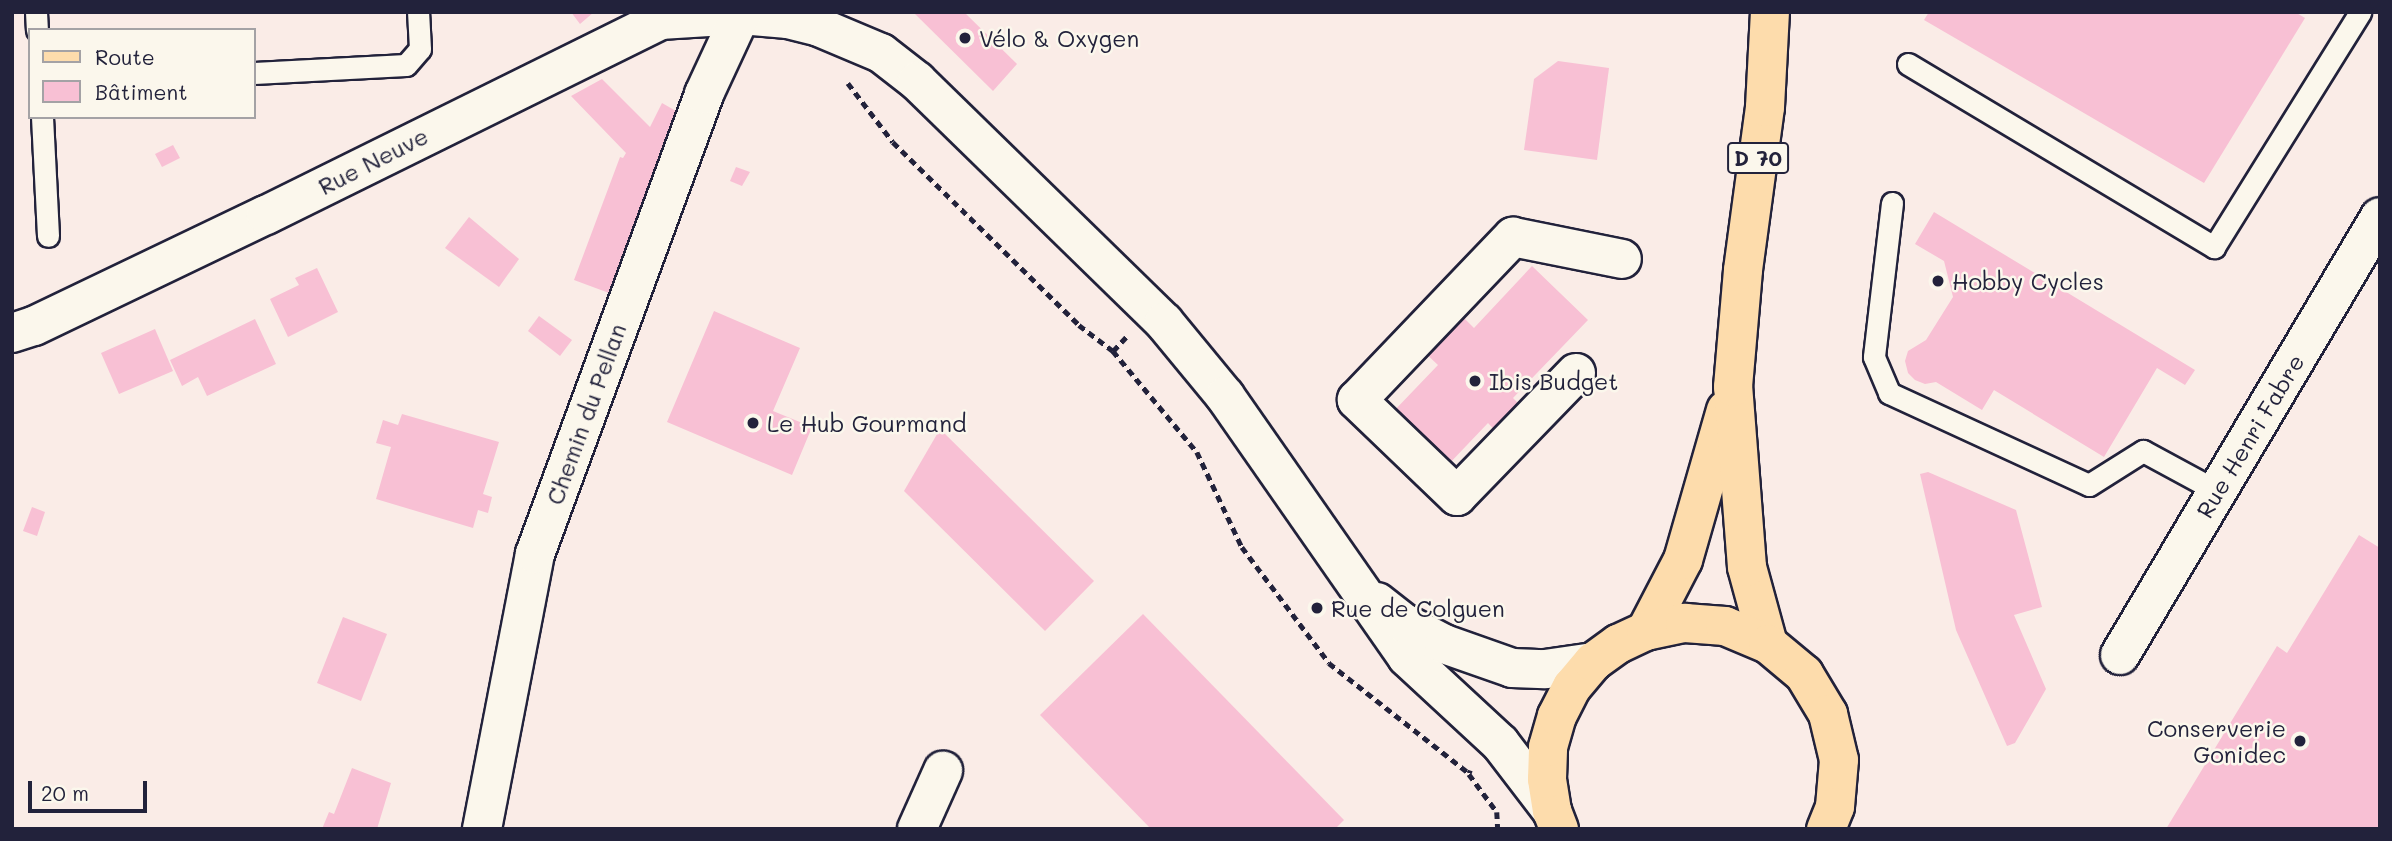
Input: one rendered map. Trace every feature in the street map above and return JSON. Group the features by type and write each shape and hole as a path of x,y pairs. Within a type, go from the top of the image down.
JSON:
{"main road":[{"name":"D 70","path":"1768,644 1747,567 1733,387 1743,270 1765,107 1770,12"},
{"name":"D 70","path":"1646,631 1683,560 1733,387"},
{"path":"1556,820 1547,779 1548,747 1557,716 1572,687 1593,662 1618,644 1646,631 1685,623 1725,626 1768,644 1804,674 1828,714 1839,760 1835,821"}],"street":[{"path":"859,12 881,53 960,120 1152,311 1225,396 1407,657 1500,743 1556,820"},
{"name":"Rue Neuve","path":"13,334 34,327 266,215 660,20 741,14 799,19 881,53"},
{"name":"Chemin du Pellan","path":"482,829 535,554 704,94 741,14"},
{"name":"Rue Henri Fabre","path":"2120,655 2380,217"},
{"path":"1576,373 1457,496 1357,400 1513,237 1622,259"},
{"path":"1364,593 1404,622 1471,656 1512,668 1545,669 1593,662"},
{"path":"917,829 943,771"}],"lane":[{"path":"256,73 406,65 421,49 418,12"},
{"path":"1908,64 2214,247 2360,12"},
{"path":"42,119 48,236"},
{"path":"1892,203 1874,357 1889,393 2089,485 2143,451 2217,491"}],"path":[{"path":"799,19 893,142 1079,325 1113,351 1152,311"},
{"path":"1469,773 1497,812 1498,829"}],"building":[{"path":"571,12 594,12 580,24"},
{"name":"Vélo & Oxygen","path":"913,12 964,12 1017,64 993,91"},
{"path":"1929,12 2295,12 2305,18 2204,183 1924,20"},
{"path":"1558,61 1609,68 1597,160 1524,150 1534,79"},
{"path":"602,79 650,127 662,103 676,111 609,293 574,280 620,157 623,158 626,153 571,96"},
{"path":"173,145 180,158 162,167 155,154"},
{"path":"736,167 750,172 742,186 730,181"},
{"path":"1934,212 2195,370 2185,385 2157,368 2104,457 1994,390 1982,410 1936,382 1925,384 1915,380 1908,373 1905,361 1908,351 1926,340 1953,297 1944,261 1915,244"},
{"path":"469,217 519,259 499,287 445,248"},
{"name":"Ibis Budget","path":"1532,266 1588,320 1513,398 1525,410 1500,436 1488,423 1446,467 1391,414 1438,365 1423,351 1460,314 1474,328"},
{"path":"317,268 338,312 288,337 270,299 299,285 295,278"},
{"path":"714,311 800,348 773,411 812,427 792,475 667,422"},
{"path":"539,316 572,340 560,356 528,331"},
{"path":"255,319 276,364 207,396 198,377 182,386 170,360"},
{"path":"155,329 173,371 119,394 101,353"},
{"path":"402,414 499,442 483,494 492,497 488,513 478,510 473,528 376,499 391,447 376,443 383,420 398,425"},
{"path":"940,429 1094,581 1045,631 904,491"},
{"path":"1928,472 2016,510 2042,607 2014,615 2046,689 2015,743 2007,746 1956,630 1920,474"},
{"path":"32,507 45,512 37,536 23,531"},
{"name":"Conserverie Gonidec","path":"2359,535 2380,548 2380,829 2166,829 2277,646 2287,653"},
{"path":"1143,614 1344,820 1335,829 1151,829 1040,715"},
{"path":"343,617 387,634 361,701 317,683"},
{"path":"352,768 391,783 377,829 322,829 329,812 334,814"}],"place":[{"name":"Vélo & Oxygen","path":"965,38"},
{"name":"Hobby Cycles","path":"1938,281"},
{"name":"Ibis Budget","path":"1475,381"},
{"name":"Le Hub Gourmand","path":"753,423"},
{"name":"Rue de Colguen","path":"1317,608"},
{"name":"Conserverie Gonidec","path":"2300,741"}]}
